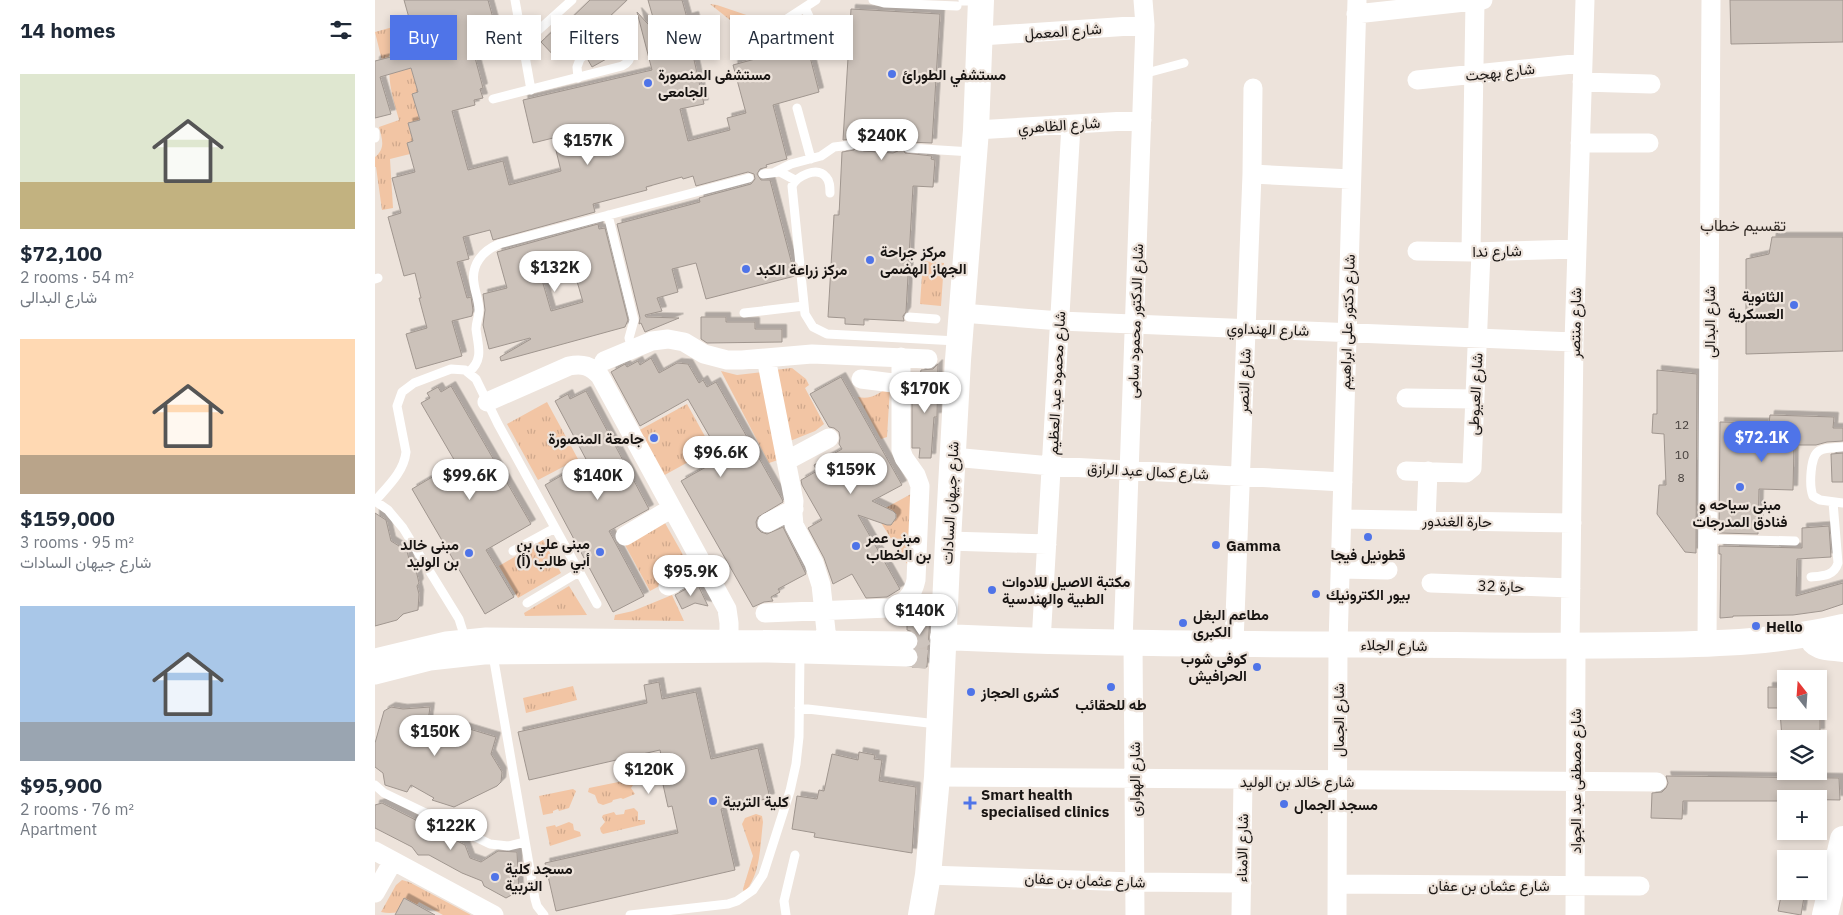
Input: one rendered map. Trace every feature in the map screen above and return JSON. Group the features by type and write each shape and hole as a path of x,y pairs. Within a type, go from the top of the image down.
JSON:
{"main road":[{"name":"شارع جيهان السادات","path":"921,915 928,875 937,777 939,724 936,667 953,457 951,339 975,141 981,36 969,3"},
{"name":"شارع الجلاء","path":"939,631 1041,642 1573,646 1762,642 1811,635 1843,627"},
{"path":"1811,635 1817,644 1843,649"},
{"path":"1825,915 1843,840"}],"street":[{"name":"شارع الدكتور محمود سامى","path":"1128,642 1129,470 1145,25 1143,0"},
{"path":"1357,7 1479,0"},
{"name":"شارع العيوطى","path":"1406,471 1466,473 1472,468 1478,338 1474,75 1479,0"},
{"name":"شارع منتصر","path":"1573,646 1571,588 1575,342 1585,0"},
{"name":"شارع البدالى","path":"1707,644 1711,0"},
{"name":"شارع دكتور على ابراهيم","path":"1338,644 1357,7"},
{"name":"شارع المعمل","path":"981,36 1145,25"},
{"name":"شارع بهجت","path":"1417,80 1474,75 1583,72 1651,84"},
{"name":"شارع النصر","path":"1234,643 1252,174 1253,88"},
{"name":"شارع الظاهري","path":"975,141 1071,124 1142,120"},
{"name":"شارع محمود عبد العظيم","path":"1041,642 1071,124"},
{"path":"1580,142 1649,143"},
{"path":"1252,174 1351,179"},
{"name":"شارع ندا","path":"1417,251 1577,250"},
{"name":"شارع الهنداوي","path":"604,361 652,341 668,339 684,342 704,354 734,361 812,354 901,358 951,339 1060,320 1575,342"},
{"path":"766,358 794,501 794,525 818,574 823,596 827,640"},
{"path":"765,613 883,609 894,607 909,597 915,586 920,486 916,475 903,458 901,450 909,385 901,358"},
{"path":"487,402 569,366 587,365 594,370 600,376 727,608 729,638"},
{"path":"861,379 909,385"},
{"path":"1406,398 1475,399"},
{"path":"786,461 829,438"},
{"name":"شارع كمال عبد الرازق","path":"953,457 1051,466 1343,482"},
{"path":"1426,520 1429,472"},
{"path":"625,536 672,508"},
{"path":"767,523 794,509"},
{"name":"حارة الغندور","path":"1342,519 1572,523"},
{"path":"947,541 1047,544"},
{"path":"668,586 704,567"},
{"path":"1340,569 1388,570"},
{"name":"حارة 32","path":"1431,584 1571,588"},
{"path":"375,658 465,638 537,645 769,646 827,640 863,649"},
{"path":"375,675 441,659 493,655 537,645 729,638 800,654 863,649 908,649"},
{"name":"شارع الهوارى","path":"1128,642 1134,780 1135,915"},
{"name":"شارع الجمال","path":"1337,915 1338,644"},
{"name":"شارع مصطفى عبد الجواد","path":"1573,646 1575,915"},
{"name":"شارع خالد بن الوليد","path":"937,777 1134,780 1657,782"},
{"name":"شارع الامناء","path":"1241,915 1243,780"},
{"path":"375,851 494,915"},
{"path":"375,893 393,861"},
{"name":"شارع عثمان بن عفان","path":"928,875 1134,882 1242,883"},
{"name":"شارع عثمان بن عفان","path":"1337,884 1641,886"}],"lane":[{"path":"515,0 518,15"},
{"path":"541,28 573,0"},
{"path":"794,15 816,0"},
{"path":"873,0 881,2 969,3"},
{"path":"946,0 969,3"},
{"path":"805,8 808,15"},
{"path":"493,99 578,78 626,64 631,56 631,52 624,29 615,28 583,56 577,67 578,78"},
{"path":"526,60 531,90"},
{"path":"1143,74 1184,63"},
{"path":"797,108 811,159"},
{"path":"375,132 375,138"},
{"path":"907,148 975,141"},
{"path":"763,174 775,172 791,164 821,156 834,147 851,144"},
{"path":"865,145 893,147"},
{"path":"775,172 786,174 795,180"},
{"path":"830,193 829,181 822,174 805,174 795,180 792,192 805,314 813,327 827,334 951,339"},
{"path":"469,372 477,363 480,352 476,327 479,307 473,277 474,270 481,257 492,247 749,178"},
{"path":"608,215 634,320 629,338 632,350"},
{"path":"744,313 804,306"},
{"path":"909,317 936,320"},
{"path":"465,638 459,619 403,528 394,515 375,501 399,471 405,459 406,452 397,406 402,392 414,383 451,369 461,368 469,372 475,379 597,604"},
{"path":"1843,447 1819,451 1813,458 1811,487 1813,496 1820,500 1843,503"},
{"path":"1811,577 1830,574 1837,567 1833,502"},
{"path":"513,551 555,528"},
{"path":"1708,539 1795,541"},
{"path":"527,603 579,572"},
{"path":"630,915 728,904 745,896 759,883 794,778 798,751 800,654"},
{"path":"493,655 535,899 537,906 544,915"},
{"path":"799,708 939,724"},
{"path":"375,785 384,793 490,844 508,846 525,842"},
{"path":"786,915 784,901 795,855"}],"green space":[{"path":"710,4 746,15 730,15 730,20"},
{"path":"390,28 390,52 384,69 375,32"},
{"path":"393,60 396,72 411,68 418,92 412,94 420,120 408,124 411,134 418,132 410,154 390,159 393,208 382,210 375,167 375,157 382,147 379,127 399,120 390,81 390,65"},
{"path":"923,261 944,263 941,306 920,304"},
{"path":"792,368 806,379 809,385 805,388 824,424 815,431 790,441 774,370"},
{"path":"721,371 737,375 763,372 778,460 769,463"},
{"path":"890,387 887,437 881,439 858,397 871,397"},
{"path":"547,402 578,459 538,480 507,424"},
{"path":"687,404 712,449 661,477 636,432"},
{"path":"911,494 909,567 878,518 880,511"},
{"path":"665,523 691,569 650,591 625,545"},
{"path":"543,540 561,573 518,598 499,566"},
{"path":"569,586 587,615 525,616 524,613"},
{"path":"672,595 684,621 614,620 615,615 633,611"},
{"path":"573,686 577,700 526,713 523,698"},
{"path":"633,779 635,782 631,788 635,794 603,805 598,803 595,795 588,792 589,788"},
{"path":"573,789 576,791 569,808 559,811 558,809 553,811 553,813 543,815 539,796"},
{"path":"634,808 638,812 638,820 645,820 645,824 603,834 601,832 600,828 605,822 602,817 603,815 614,812 616,815 624,814 625,810"},
{"path":"756,814 762,816 763,822 759,859 754,878 744,893 743,889 753,856 742,824 745,818"},
{"path":"569,822 573,824 574,830 580,832 581,836 550,846 546,827 555,825 556,827"},
{"path":"402,880 471,915 443,915 419,902 417,905 399,912 381,912 396,885"}],"building":[{"path":"404,0 488,0 492,15 467,15 467,60 476,60 483,88 480,89 483,98 474,100 475,105 452,111 468,170 503,161 509,185 561,171 553,138 533,143 523,100 652,70 649,60 694,60 704,104 680,109 688,141 730,130 727,118 746,113 733,65 752,60 811,60 819,92 773,105 787,159 766,165 767,167 760,169 757,174 761,180 770,180 795,276 706,299 696,263 672,269 678,292 657,298 662,311 645,315 646,317 679,318 645,332 641,323 639,324 640,318 617,224 700,202 699,198 751,184 755,179 754,174 748,172 696,186 693,176 683,179 682,177 646,187 647,190 593,204 595,212 493,240 490,230 463,237 469,259 457,262 467,298 471,297 473,310 472,316 452,321 462,356 416,369 406,334 427,328 415,273 404,276 388,217 401,213 392,178 415,172 407,143 413,141 408,123 420,120 412,94 418,92 411,68 380,77 391,114 375,118 375,61 390,57 390,60 457,60 457,15 408,15"},
{"path":"590,0 627,0 611,15 574,15"},
{"path":"648,0 682,0 686,15 652,15"},
{"path":"1730,0 1843,0 1843,42 1731,44"},
{"path":"851,9 940,14 932,143 908,142 902,147 905,153 932,156 931,159 935,160 933,187 913,186 904,321 864,319 864,325 845,324 845,318 828,317 834,215 839,215 842,152 854,150 857,145 853,139 843,140 848,60 853,60 853,15 851,15","holes":["863,139 894,141 898,144 898,151 893,153 864,151 861,150 859,145"]},
{"path":"637,12 648,24 648,55 638,15"},
{"path":"551,33 551,53 541,42"},
{"path":"588,60 604,60 592,67"},
{"path":"598,224 599,229 605,228 628,320 625,327 501,361 500,357 531,339 489,349 483,325 485,310 483,294 507,288 497,252","holes":["574,271 583,302 551,311 542,280"]},
{"name":"الثانوية العسكرية","path":"1772,237 1843,237 1843,351 1746,354 1746,259 1769,254"},
{"path":"701,317 726,317 726,322 755,322 755,329 782,329 782,342 707,343 701,339"},
{"path":"651,358 659,373 677,363 688,364 699,383 703,380 707,387 716,382 782,499 783,502 758,517 756,522 757,528 767,534 783,527 806,574 778,589 780,592 771,597 773,601 764,602 753,607 681,481 722,458 688,399 640,426 611,372 625,364 627,367 638,361 640,365"},
{"path":"938,364 937,417 934,417 931,458 919,458 920,448 912,448 912,397 922,396 928,388 927,381 920,376 921,370 933,369"},
{"path":"1657,370 1697,374 1696,553 1685,552 1657,514 1659,485 1666,485 1664,434 1652,433 1653,414 1657,414"},
{"path":"841,377 902,485 872,501 896,514 896,518 891,525 858,515 900,589 887,597 866,598 852,574 833,584 824,558 808,528 822,520 801,480 817,471 814,465 842,449 839,444 839,432 829,427 810,394"},
{"path":"451,386 531,524 486,550 514,597 485,614 412,489 456,463 421,403 430,398 427,393 438,387 441,392"},
{"path":"586,391 649,509 609,531 644,596 613,612 545,485 587,461 555,401 568,394 570,399"},
{"path":"1770,415 1834,417 1833,428 1843,428 1843,441 1816,445 1794,445 1793,490 1759,489 1758,534 1719,533 1720,422 1769,423"},
{"path":"1843,453 1843,482 1832,482 1831,454"},
{"path":"375,513 386,520 391,541 407,551 410,563 414,564 416,570 419,594 418,610 403,614 397,620 375,626"},
{"path":"1829,526 1831,557 1797,559 1796,596 1843,583 1843,604 1822,611 1793,615 1720,618 1721,554 1719,554 1719,546 1802,548 1802,528"},
{"path":"697,583 708,606 695,603 682,609 675,595"},
{"path":"907,615 930,615 927,667 912,667 919,658 915,649 919,641 914,632 907,630"},
{"name":"كلية التربية","path":"659,682 662,699 696,692 711,759 758,748 770,798 721,809 735,870 556,911 545,863 678,833 672,806 668,807 662,780 666,779 660,750 529,780 518,732 647,703 644,685"},
{"path":"1768,687 1777,687 1777,708 1768,708"},
{"path":"391,707 403,709 430,707 428,722 453,726 453,724 496,737 491,754 502,772 501,782 497,786 454,807 432,800 434,798 411,785 407,792 385,785 383,773 375,767 375,743 384,711"},
{"path":"1781,720 1820,720 1820,730 1781,730"},
{"path":"859,752 875,755 874,759 882,760 879,781 916,787 912,853 814,837 815,833 792,829 797,796 817,799 819,790 824,791 832,754 858,760"},
{"path":"1666,776 1777,777 1777,780 1827,780 1827,778 1839,778 1840,800 1827,800 1827,790 1777,790 1777,801 1683,801 1682,819 1651,818 1652,793 1662,792 1668,783"},
{"path":"382,803 465,845 470,858 481,862 498,851 517,852 519,891 506,898 484,886 482,881 462,873 429,855 418,855 412,847 375,828 375,805"},
{"path":"404,898 435,915 395,915"},
{"path":"1780,900 1804,900 1801,915 1778,911"}],"tunnel":[{"path":"908,641 922,638 931,633"},
{"path":"908,657 931,660"}],"place":[{"name":"مستشفي الطورائ","path":"892,74"},
{"name":"مستشفى المنصورة الجامعى","path":"648,83"},
{"name":"مركز جراحة الجهاز الهضمى","path":"870,260"},
{"name":"مركز زراعة الكبد","path":"746,269"},
{"name":"الثانوية العسكرية","path":"1794,305"},
{"name":"جامعة المنصورة","path":"654,438"},
{"name":"مبنى سياحه و فنادق المدرجات","path":"1740,487"},
{"name":"قطونيل فيجا","path":"1368,537"},
{"name":"Gamma","path":"1216,545"},
{"name":"مبنى عمر بن الخطاب","path":"856,546"},
{"name":"مبنى علي بن أبي طالب (أ)","path":"600,552"},
{"name":"مبنى خالد بن الوليد","path":"469,553"},
{"name":"مكتبة الاصيل للادوات الطبية والهندسية","path":"992,590"},
{"name":"بيور الكترونيك","path":"1316,594"},
{"name":"مطاعم البغل الكبرى","path":"1183,623"},
{"name":"Hello","path":"1756,626"},
{"name":"كوفى شوب الحرافيش","path":"1257,667"},
{"name":"طه للحقائب","path":"1111,687"},
{"name":"كشرى الحجاز","path":"971,692"},
{"name":"كلية التربية","path":"713,801"},
{"name":"Smart health specialised clinics","path":"970,803"},
{"name":"مسجد الجمال","path":"1284,804"},
{"name":"مسجد كلية التربية","path":"495,877"}],"district":[{"name":"تقسيم خطاب","path":"1743,225"}]}
